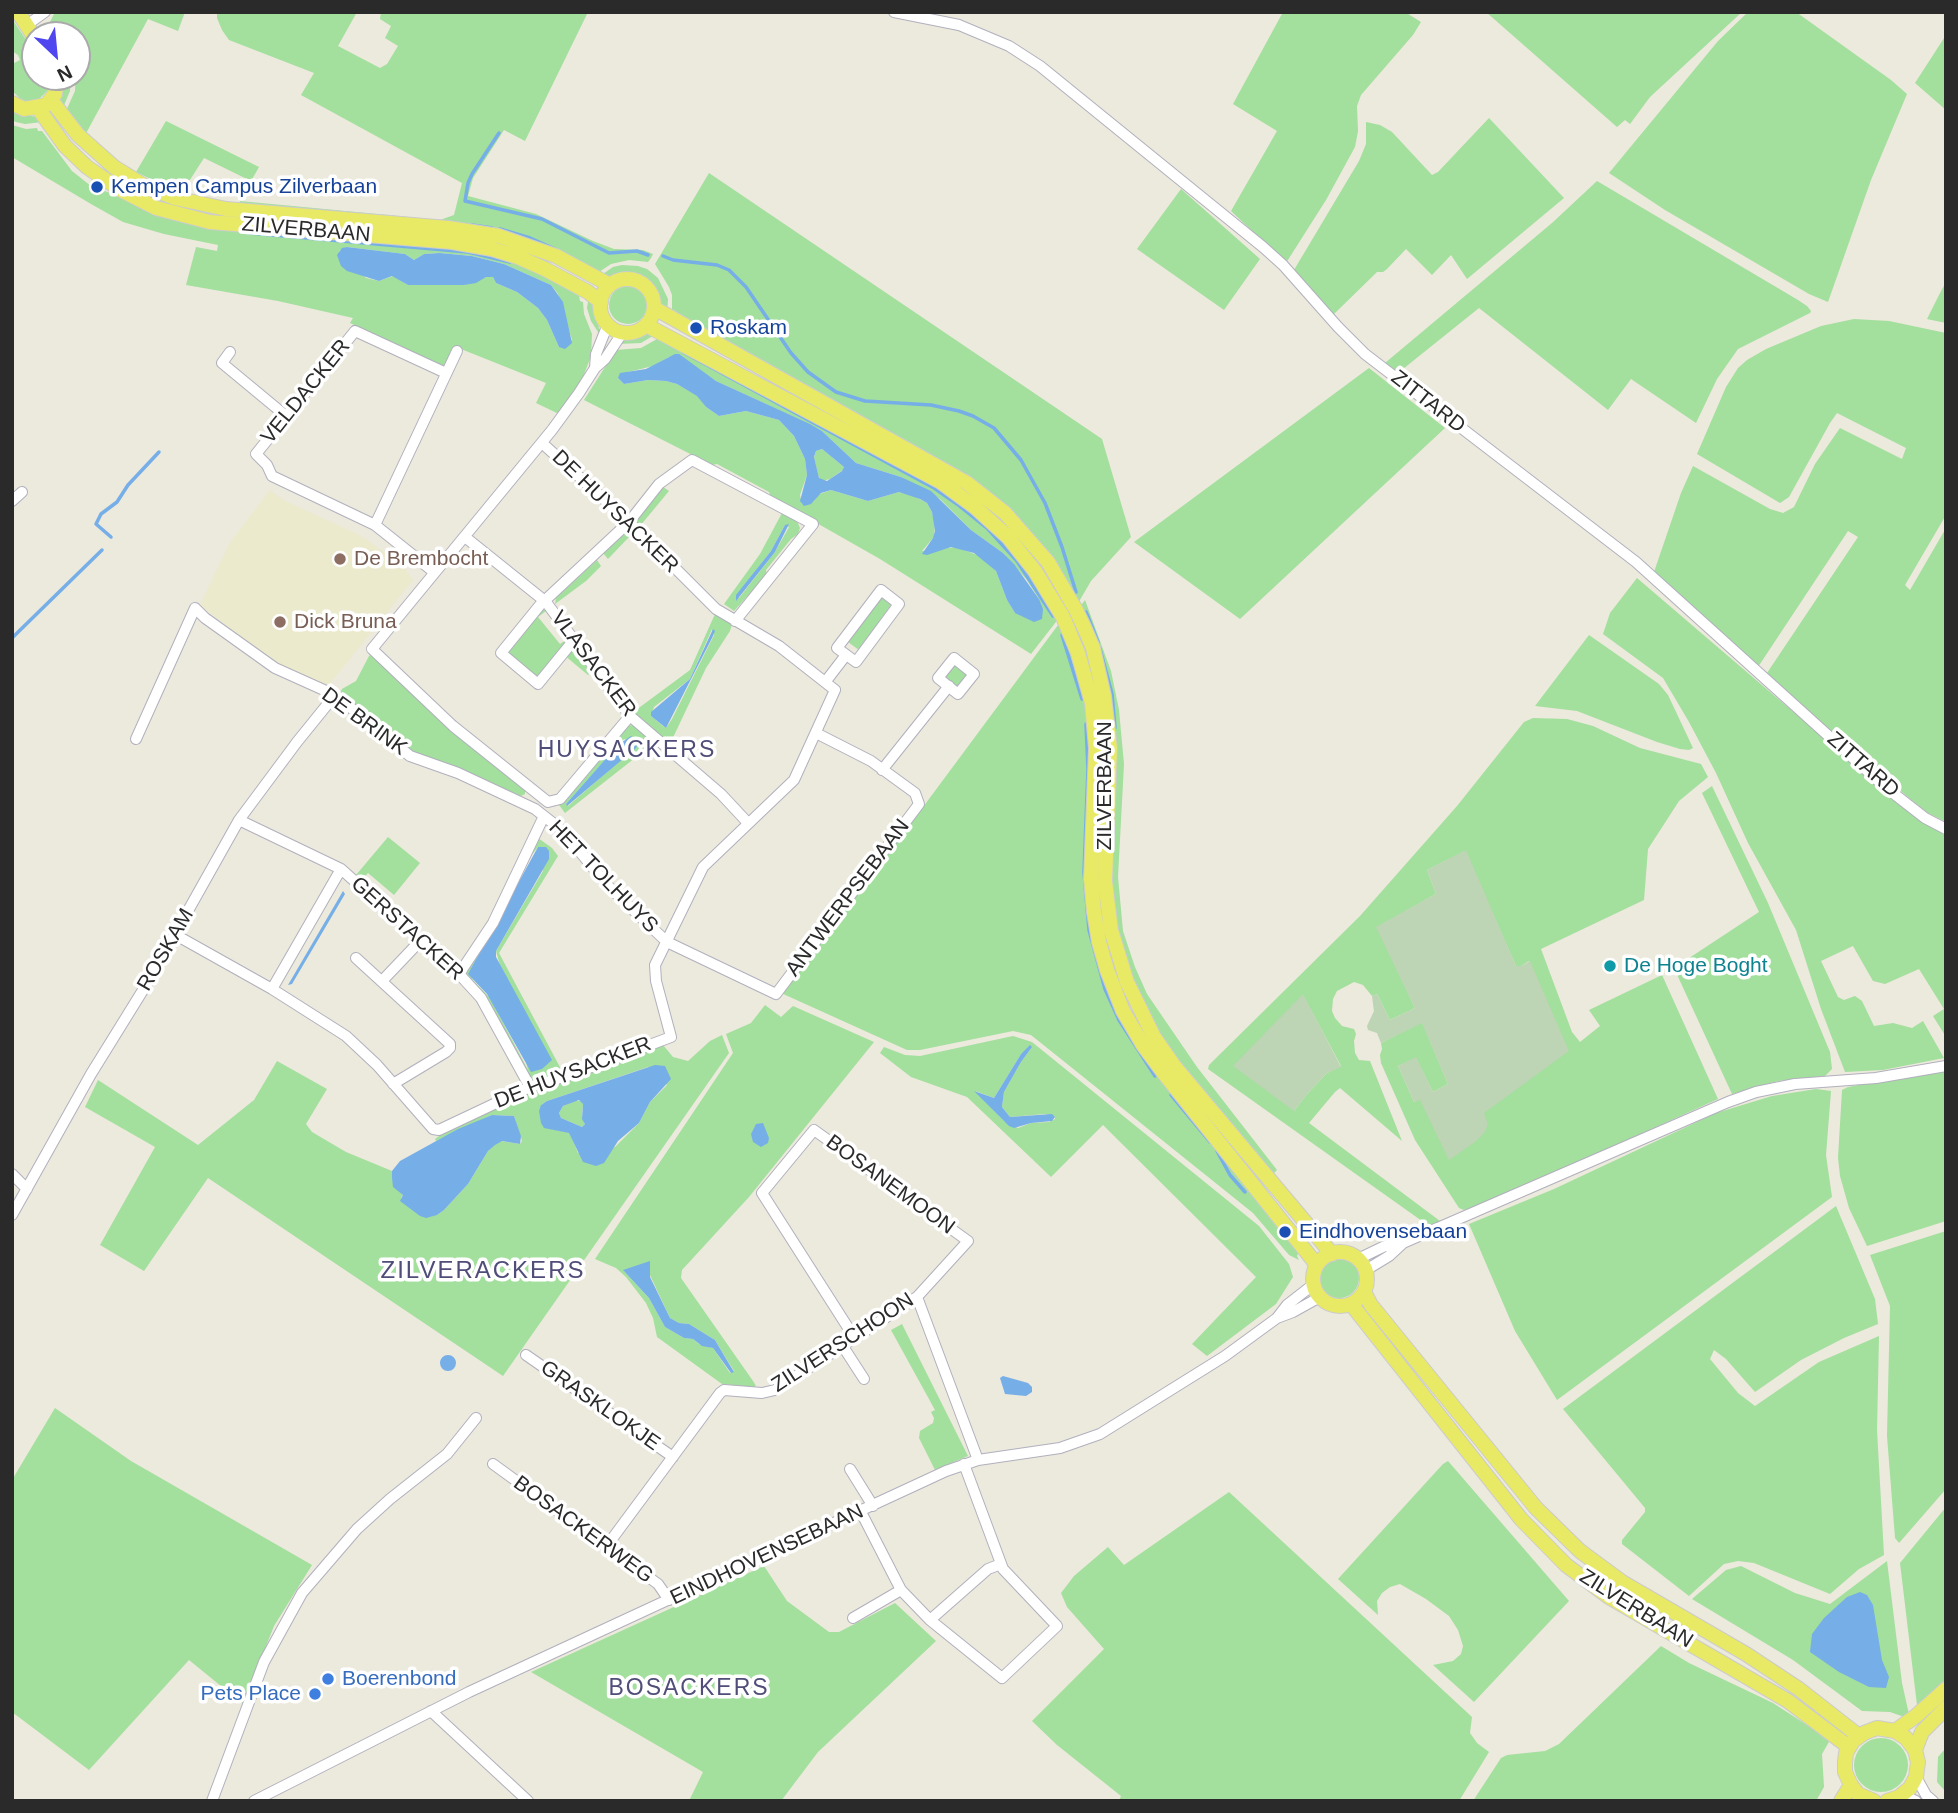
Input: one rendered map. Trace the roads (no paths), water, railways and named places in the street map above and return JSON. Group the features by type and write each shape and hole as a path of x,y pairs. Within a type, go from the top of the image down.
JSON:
{"main road":[{"path":"12,103 23,109 45,104 55,91"},
{"name":"ZILVERBAAN","path":"45,104 114,167 143,185 175,198 226,209 499,236 548,253 610,285"},
{"name":"ZILVERBAAN","path":"45,104 65,146 87,167 119,190 156,208 210,222 473,245 532,262 588,292 601,302"},
{"path":"624,279 639,281 650,291 654,308 646,325 636,331 623,332 608,324 601,310 601,302 610,285 624,279"},
{"name":"ZILVERBAAN","path":"654,308 967,483 1005,513 1048,562 1076,610 1093,648 1104,696 1110,748 1106,892 1111,930 1127,982 1154,1037 1175,1067 1332,1254"},
{"name":"ZILVERBAAN","path":"646,325 941,482 975,507 1008,537 1035,571 1053,598 1068,629 1078,653 1091,704 1096,748 1091,879 1094,912 1099,942 1119,1001 1143,1045 1166,1076 1317,1265"},
{"path":"1341,1252 1362,1264 1367,1281 1364,1292 1350,1304 1334,1305 1317,1291 1314,1275 1317,1265 1332,1254 1341,1252"},
{"name":"ZILVERBAAN","path":"1364,1292 1371,1305 1536,1508 1580,1552 1622,1582 1746,1654 1799,1689 1854,1741"},
{"name":"ZILVERBAAN","path":"1350,1304 1521,1519 1566,1564 1609,1597 1854,1741"},
{"path":"1895,1731 1946,1689"},
{"path":"1914,1750 1922,1732 1946,1708"},
{"path":"1868,1800 1851,1785 1844,1767 1854,1741 1877,1728 1895,1731 1906,1738 1918,1762 1909,1798 1887,1801"},
{"path":"1841,1801 1851,1785"}],"street":[{"path":"24,20 45,12"},
{"name":"ZITTARD","path":"894,12 959,24 1009,46 1040,66 1263,247 1365,354 1636,562 1884,786 1925,818 1946,829"},
{"path":"595,368 596,354 608,324"},
{"name":"VELDACKER","path":"435,572 375,524 272,477 267,465 256,453 355,331 446,373"},
{"path":"623,332 542,443 372,649 453,726 550,802 560,799 630,716"},
{"path":"375,524 457,351"},
{"path":"230,352 222,363 286,416"},
{"name":"DE HUYSACKER","path":"174,934 272,989 346,1036 429,1125 439,1130 530,1087 671,1037 656,981 655,965 703,867 794,780 835,692 826,681 779,646 706,601 629,522 542,443"},
{"path":"574,639 538,684 501,653 540,605 629,522 659,484 692,460 813,524 735,621"},
{"path":"12,501 22,492"},
{"name":"VLASACKER","path":"465,537 546,602 630,716 721,794 748,823"},
{"path":"881,590 899,604 856,662 846,655 837,649 881,590"},
{"name":"DE BRINK","path":"136,739 195,608 275,668 335,695 410,756 458,773 527,804 544,816"},
{"path":"826,681 846,655"},
{"path":"882,770 949,687"},
{"name":"ROSKAM","path":"12,1215 239,820 335,695"},
{"name":"ANTWERPSEBAAN","path":"776,993 919,804 915,793 858,752 816,733"},
{"path":"459,974 493,923 544,816"},
{"name":"HET TOLHUYS","path":"544,816 574,842 608,886 667,942 776,993"},
{"name":"GERSTACKER","path":"239,820 341,869 459,974 481,998 530,1087"},
{"path":"272,989 341,869"},
{"path":"382,981 421,940"},
{"path":"356,958 450,1044 446,1052 393,1084"},
{"path":"1362,1264 1389,1256 1403,1243 1715,1107 1756,1092 1795,1084 1876,1078 1946,1066"},
{"name":"BOSANEMOON","path":"854,1337 762,1193 814,1130 968,1241"},
{"path":"12,1174 27,1189"},
{"name":"ZILVERSCHOON","path":"606,1547 724,1391 762,1393 775,1390 917,1297 968,1241"},
{"name":"EINDHOVENSEBAAN","path":"254,1801 431,1711 964,1464 1060,1448 1100,1434 1225,1356 1277,1318 1287,1305 1317,1291"},
{"path":"917,1297 978,1460"},
{"path":"842,1345 864,1379"},
{"name":"GRASKLOKJE","path":"526,1355 673,1457"},
{"path":"212,1801 264,1662 302,1593 357,1529 447,1454 477,1418"},
{"name":"BOSACKERWEG","path":"493,1464 658,1584 669,1600"},
{"path":"861,1512 901,1590 930,1620 1002,1678 1057,1626 1000,1564 964,1464"},
{"path":"850,1469 873,1506"},
{"path":"930,1620 988,1569 1000,1564"},
{"path":"853,1618 901,1590"},
{"path":"431,1711 528,1801"},
{"path":"1916,1777 1926,1795 1933,1801"}],"water":[{"path":"342,248 405,254 414,260 424,254 440,253 472,256 504,264 551,285 563,302 572,343 565,349 559,347 547,320 538,308 517,292 496,283 493,277 464,285 408,285 392,276 379,281 347,271 341,266 337,255"},
{"path":"679,354 716,381 822,431 856,463 901,477 931,491 971,530 1014,564 1039,599 1043,609 1042,619 1034,622 1015,613 996,571 974,553 951,547 927,555 922,554 935,531 932,512 927,503 899,492 868,501 831,490 821,493 811,504 804,506 800,501 807,475 805,459 794,436 779,420 746,411 719,416 697,396 677,384 648,380 624,384 618,378 620,373 646,369","holes":["822,449 844,467 827,481 819,478 814,457 816,451"]},
{"path":"789,524 775,552 736,601 736,595 771,551 785,525"},
{"path":"713,629 715,631 712,638 666,728 651,716 651,712 690,679"},
{"path":"631,736 638,743 636,748 567,806 618,745"},
{"path":"538,847 546,847 549,859 496,951 496,957 552,1060 542,1069 531,1072 487,994 468,974"},
{"path":"343,891 345,894 292,984 288,985"},
{"path":"1030,1045 1032,1047 1004,1092 1002,1107 1010,1117 1052,1114 1055,1117 1052,1121 1014,1128 974,1091 994,1098 1021,1054"},
{"path":"655,1065 665,1066 671,1079 650,1102 639,1123 618,1141 604,1163 596,1166 583,1162 569,1133 544,1128 539,1111 541,1105","holes":["579,1100 583,1104 582,1119 585,1124 582,1127 561,1118 559,1113 563,1106"]},
{"path":"492,1115 514,1116 521,1136 520,1144 502,1141 495,1145 488,1151 468,1184 437,1215 426,1218 420,1216 400,1201 403,1195 393,1187 392,1171 400,1161 458,1129"},
{"path":"763,1123 769,1138 768,1143 761,1147 753,1142 751,1134 756,1124"},
{"path":"650,1261 650,1277 670,1318 689,1324 715,1340 734,1372 731,1373 713,1348 702,1346 693,1339 684,1338 665,1327 649,1298 623,1270"},
{"path":"445,1355 451,1355 456,1363 454,1369 445,1371 440,1366 440,1360"},
{"path":"1003,1376 1028,1383 1032,1392 1026,1396 1005,1394 1000,1378"},
{"path":"1860,1592 1867,1595 1873,1605 1882,1660 1889,1677 1886,1688 1869,1687 1839,1672 1810,1652 1812,1634 1824,1618 1847,1597"}],"waterway":[{"path":"499,133 472,174 465,201 542,219 609,253 637,251 648,255"},
{"path":"472,225 492,228"},
{"path":"500,229 555,249"},
{"path":"250,233 468,252 510,262"},
{"path":"663,256 673,260 717,265 729,270 746,287 791,353 808,372 836,392 865,401 931,405 959,411 994,428 1021,460 1045,503 1076,592"},
{"path":"683,352 934,488 957,504 988,529 1017,561 1053,616"},
{"path":"111,537 96,524 101,514 117,502 128,485 159,452"},
{"path":"12,638 102,550"},
{"path":"1086,612 1098,642"},
{"path":"1062,635 1082,699"},
{"path":"1100,649 1112,694 1115,728"},
{"path":"1086,724 1088,769 1084,872 1089,930 1105,989 1119,1020 1155,1076"},
{"path":"1171,1095 1210,1142"},
{"path":"1217,1151 1230,1175 1245,1192"}],"place":[{"name":"Kempen Campus Zilverbaan","path":"97,187"},
{"name":"Roskam","path":"696,328"},
{"name":"De Brembocht","path":"340,559"},
{"name":"Dick Bruna","path":"280,622"},
{"name":"De Hoge Boght","path":"1610,966"},
{"name":"Eindhovensebaan","path":"1285,1232"},
{"name":"Boerenbond","path":"328,1679"},
{"name":"Pets Place","path":"315,1694"}],"district":[{"name":"HUYSACKERS","path":"627,751"},
{"name":"ZILVERACKERS","path":"483,1271"},
{"name":"BOSACKERS","path":"689,1689"}]}
